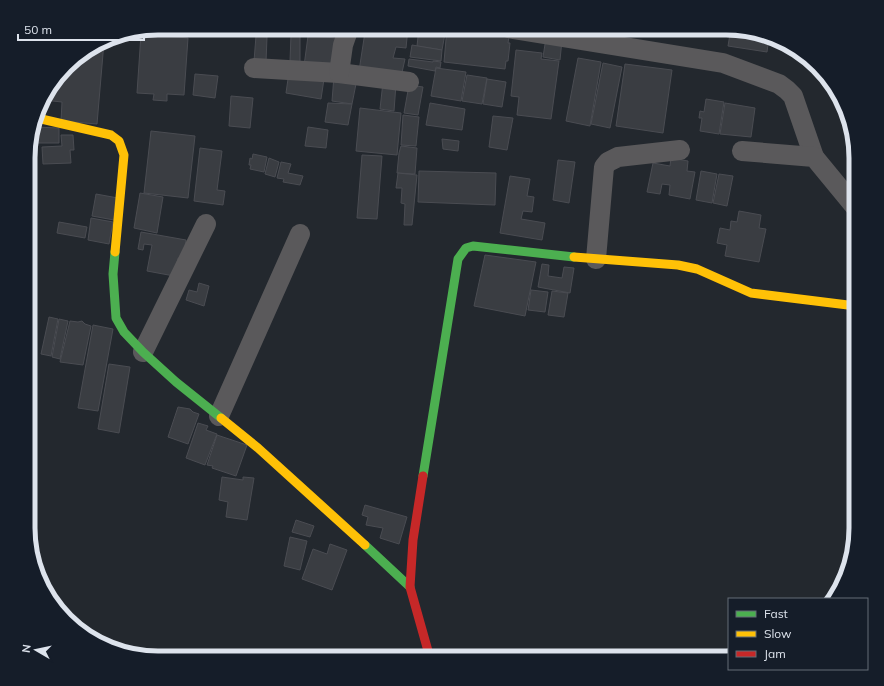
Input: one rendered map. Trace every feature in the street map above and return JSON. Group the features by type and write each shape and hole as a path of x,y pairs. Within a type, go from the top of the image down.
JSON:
{"street":[{"path":"339,72 343,45 347,35"},
{"path":"552,35 723,63 779,84 793,96 814,157 849,200"},
{"path":"254,68 339,72 409,82"},
{"path":"42,119 111,135 119,141 124,156 113,274 116,318 124,332 143,352 176,382 258,448 410,587"},
{"path":"596,259 604,167 608,162 618,157 680,150"},
{"path":"742,151 814,157"},
{"path":"143,352 206,224"},
{"path":"218,416 300,234"},
{"path":"428,651 410,587 413,540 458,259 466,248 473,246 596,259 678,265 698,269 751,293 849,305"}],"building":[{"path":"153,35 188,38 184,95 167,94 167,101 153,100 154,94 137,93 141,36"},
{"path":"291,35 300,35 300,62 290,61"},
{"path":"365,35 407,35 406,48 396,47 393,58 405,59 401,77 359,71"},
{"path":"418,35 445,35 442,50 417,46"},
{"path":"446,35 509,35 508,61 506,61 505,69 444,62"},
{"path":"730,35 750,37 768,43 767,52 728,46"},
{"path":"256,36 267,37 266,62 254,61"},
{"path":"308,36 337,38 334,66 304,66"},
{"path":"546,38 562,40 560,60 543,57"},
{"path":"412,45 442,50 441,61 410,57"},
{"path":"103,48 97,124 61,121 62,102 50,101 66,77 77,66"},
{"path":"516,50 542,53 541,59 559,61 551,119 517,115 519,97 511,96"},
{"path":"578,58 601,62 590,126 566,121"},
{"path":"409,59 441,62 440,68 436,67 435,71 408,66"},
{"path":"603,63 622,67 610,128 591,124"},
{"path":"625,64 672,70 663,133 616,126"},
{"path":"436,68 466,72 461,101 431,96"},
{"path":"289,72 324,79 321,99 286,93"},
{"path":"195,74 218,76 215,98 193,95"},
{"path":"467,75 487,78 482,104 462,101"},
{"path":"334,76 357,79 352,104 332,101"},
{"path":"487,79 506,82 502,107 483,104"},
{"path":"383,82 396,84 394,111 380,109"},
{"path":"409,85 423,87 418,115 404,113"},
{"path":"231,96 253,98 250,128 229,126"},
{"path":"706,99 724,102 719,134 700,131 702,118 699,118 700,111 704,112"},
{"path":"328,103 352,104 348,125 325,122"},
{"path":"430,103 465,109 462,130 426,125"},
{"path":"725,103 755,108 751,137 720,134"},
{"path":"360,108 401,113 397,155 356,151"},
{"path":"403,115 419,117 416,146 401,145"},
{"path":"493,116 513,118 507,150 489,147"},
{"path":"39,127 59,128 59,143 36,143"},
{"path":"308,127 328,130 326,148 305,146"},
{"path":"151,131 195,136 188,198 144,193"},
{"path":"61,135 73,135 74,150 70,150 71,163 43,164 42,147 62,146"},
{"path":"442,139 459,141 458,151 443,149"},
{"path":"401,146 417,148 415,174 397,173"},
{"path":"200,148 222,151 217,190 225,191 223,205 194,201"},
{"path":"253,154 267,157 264,172 250,169 250,158 252,159"},
{"path":"362,155 382,156 377,219 357,218"},
{"path":"269,158 279,162 275,177 265,174"},
{"path":"671,158 688,161 687,171 695,172 690,199 669,195 670,185 662,184 660,194 647,192 653,163 670,166"},
{"path":"558,160 575,162 569,203 553,200"},
{"path":"281,162 291,164 288,173 303,176 300,185 283,182 284,179 277,178"},
{"path":"419,171 496,173 495,205 418,202"},
{"path":"701,171 717,174 712,203 696,200"},
{"path":"398,173 417,175 412,225 404,225 405,204 401,203 402,188 396,188"},
{"path":"719,174 733,176 727,206 713,203"},
{"path":"510,176 530,179 527,196 534,197 532,212 523,211 521,219 545,223 542,240 500,233"},
{"path":"140,193 163,197 157,233 134,228"},
{"path":"96,194 118,198 114,220 92,216"},
{"path":"739,211 761,215 759,228 766,229 759,262 725,256 727,245 717,243 720,228 730,230 731,221 737,222"},
{"path":"91,218 113,222 109,244 88,240"},
{"path":"59,222 87,227 85,238 57,233"},
{"path":"141,232 186,240 183,259 178,258 174,276 147,271 152,245 144,244 143,250 138,249"},
{"path":"485,255 536,262 525,316 474,306"},
{"path":"542,264 549,265 548,276 562,278 564,267 574,268 570,293 538,287"},
{"path":"199,283 209,286 204,306 186,300 189,290 197,292"},
{"path":"531,290 548,292 545,312 528,310"},
{"path":"552,291 568,293 564,317 548,315"},
{"path":"49,317 58,319 51,356 41,354"},
{"path":"59,319 68,321 60,359 52,357"},
{"path":"70,321 82,321 91,326 83,365 60,362"},
{"path":"93,325 113,329 98,411 78,408"},
{"path":"109,364 130,367 119,433 98,429"},
{"path":"178,407 190,409 199,414 188,444 168,437"},
{"path":"198,423 208,426 206,430 217,434 205,465 186,458"},
{"path":"217,435 247,445 236,476 207,465"},
{"path":"222,477 243,480 243,477 254,478 247,520 226,517 228,502 219,500"},
{"path":"365,505 407,517 399,544 380,538 383,528 366,525 368,517 362,515"},
{"path":"296,520 314,526 310,537 292,532"},
{"path":"290,537 307,541 300,570 284,566"},
{"path":"330,544 347,550 332,590 302,579 313,549 327,554"}],"traffic: fast":[{"path":"423,476 458,259 466,248 473,246 574,257"},
{"path":"115,252 113,274 116,318 124,332 143,352 176,382 221,418"},
{"path":"365,545 410,587"}],"traffic: slow":[{"path":"42,119 111,135 119,141 124,155 115,252"},
{"path":"574,257 678,265 697,269 751,293 849,305"},
{"path":"221,418 258,448 365,545"}],"traffic: jam":[{"path":"423,476 413,540 410,587 428,651"}]}
